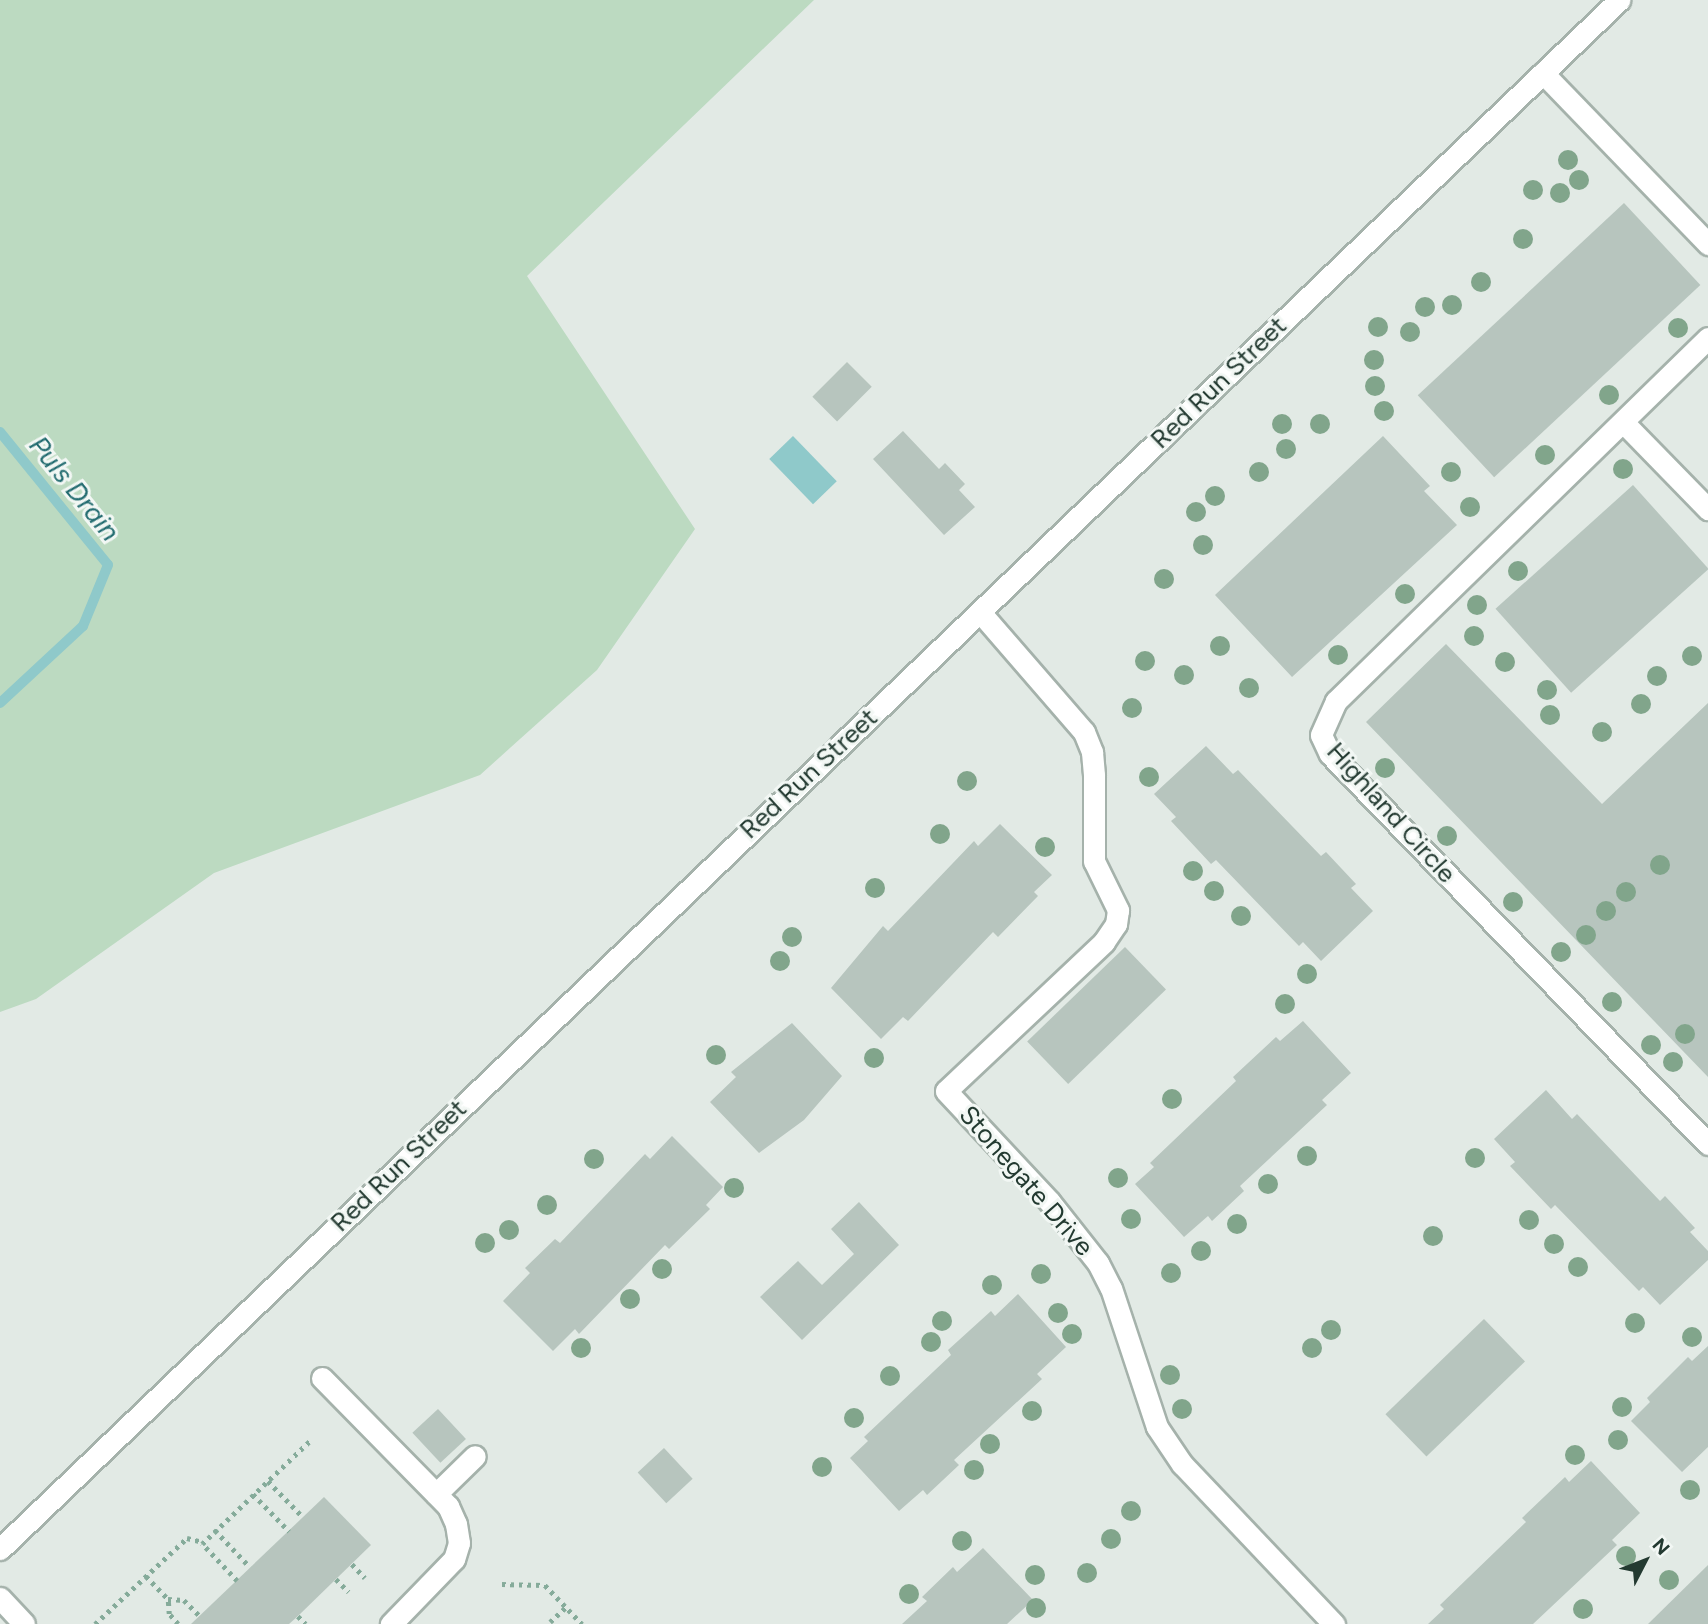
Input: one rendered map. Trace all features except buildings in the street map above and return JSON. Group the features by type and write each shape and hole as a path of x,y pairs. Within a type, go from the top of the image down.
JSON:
{"street":[{"name":"Red Run Street","path":"0,1549 1619,0"},
{"path":"1543,73 1708,244"},
{"name":"Highland Circle","path":"1708,338 1336,701 1321,735 1330,754 1708,1144"},
{"path":"1623,422 1708,509"},
{"name":"Stonegate Drive","path":"980,612 1084,732 1092,752 1094,775 1094,861 1118,910 1116,924 1104,942 946,1091 1049,1201 1098,1264 1111,1288 1157,1427 1182,1464 1334,1624"},
{"path":"322,1378 436,1494 456,1524 459,1543 454,1559 391,1624"},
{"path":"436,1494 475,1455"},
{"path":"0,1598 24,1624"}],"path":[{"path":"203,1542 312,1439"},
{"path":"268,1480 303,1517"},
{"path":"253,1494 289,1531"},
{"path":"215,1530 250,1567"},
{"path":"95,1623 187,1538 203,1542 237,1581"},
{"path":"352,1563 365,1578"},
{"path":"146,1576 168,1599 169,1614 178,1624"},
{"path":"336,1579 349,1592"},
{"path":"502,1584 545,1585 580,1623"},
{"path":"168,1599 184,1600 200,1616"},
{"path":"550,1622 566,1607"},
{"path":"298,1616 306,1624"}],"green space":[{"path":"0,0 814,0 527,276 695,529 597,670 480,775 214,873 36,999 0,1012"}],"water":[{"path":"793,436 837,481 813,504 769,459"}],"waterway":[{"name":"Puls Drain","path":"0,432 108,565 83,626 0,703"}]}
